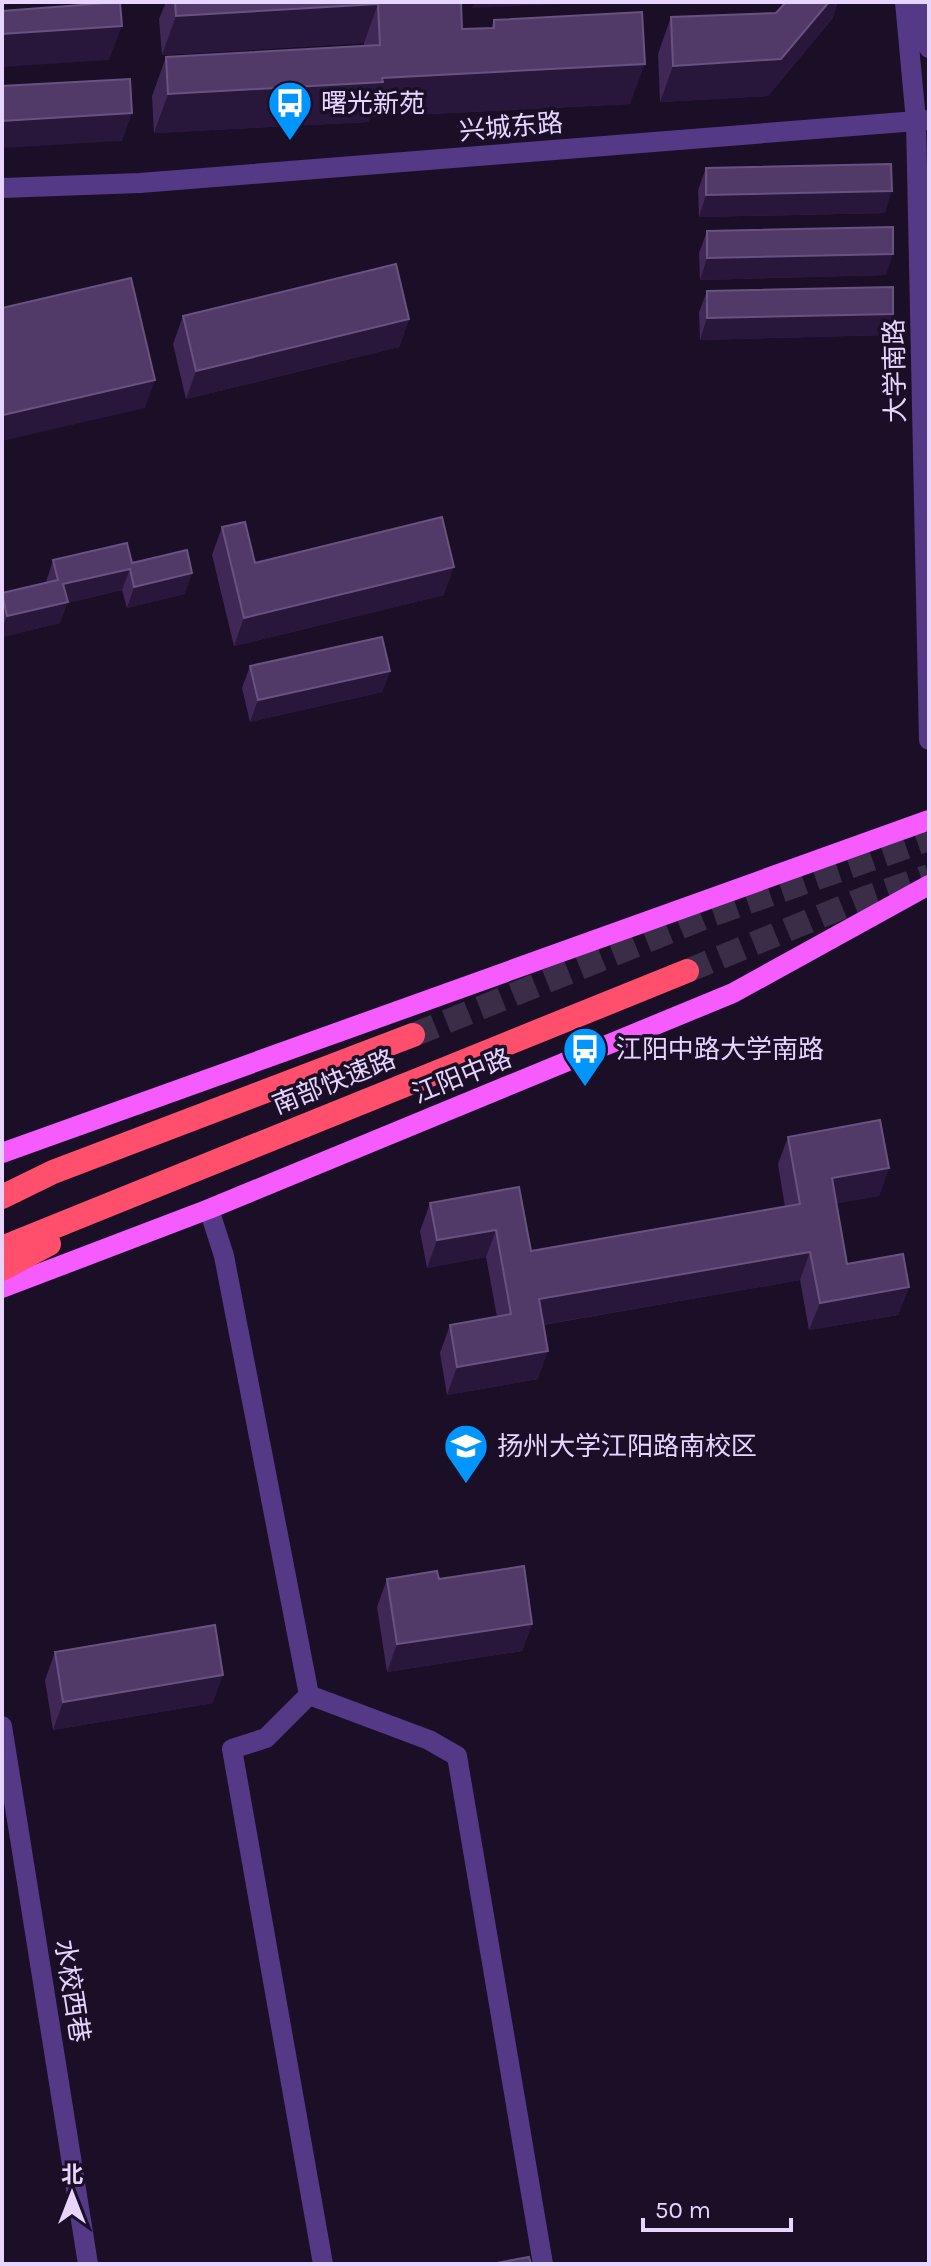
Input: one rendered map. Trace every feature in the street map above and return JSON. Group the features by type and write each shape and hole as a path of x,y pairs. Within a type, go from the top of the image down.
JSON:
{"highway":[{"name":"南部快速路","path":"2,1248 687,971"},
{"name":"南部快速路","path":"2,1197 53,1172 413,1035"},
{"path":"2,1269 31,1252 317,1132 389,1090"},
{"path":"2,1187 53,1172"}],"main road":[{"path":"2,1153 929,820"},
{"name":"江阳中路","path":"2,1288 209,1209 733,993 929,885"}],"street":[{"name":"大学南路","path":"905,2 922,120 929,740"},
{"path":"925,2 929,48"},
{"name":"兴城东路","path":"2,188 140,183 922,120"},
{"path":"209,1209 224,1256 309,1695"},
{"path":"309,1695 266,1738 232,1749 323,2264"},
{"path":"309,1695 429,1740 457,1756 543,2264"},
{"name":"水校西巷","path":"2,1726 88,2264"}],"building":[{"path":"120,2 122,26 2,34 2,11"},
{"path":"175,2 461,2 462,29 494,28 494,20 642,12 645,64 382,78 383,82 168,94 166,57 380,45 378,4 176,16"},
{"path":"786,2 829,2 781,59 673,66 671,17 776,13"},
{"path":"130,79 132,113 2,121 2,86"},
{"path":"891,164 892,191 706,195 706,168"},
{"path":"893,227 893,254 707,258 707,231"},
{"path":"396,264 409,319 196,371 183,316"},
{"path":"131,278 155,380 3,415 2,308"},
{"path":"893,287 893,314 707,318 707,291"},
{"path":"442,517 454,567 244,618 222,527 245,522 255,563"},
{"path":"127,543 132,563 187,550 192,573 134,587 130,569 63,584 68,602 7,616 2,593 58,580 53,560"},
{"path":"382,637 390,671 258,700 250,666"},
{"path":"880,1120 889,1168 832,1178 847,1264 903,1254 909,1287 820,1303 810,1252 539,1299 548,1351 457,1367 450,1325 511,1314 496,1230 437,1240 430,1203 519,1187 531,1251 800,1204 788,1137"},
{"path":"524,1566 532,1624 397,1644 387,1579 437,1571 439,1579"},
{"path":"215,1625 223,1675 63,1702 55,1652"},
{"path":"529,2257 531,2264 491,2264"}],"tunnel":[{"path":"413,1035 711,915 929,839"},
{"path":"687,971 865,898 929,876"}],"place":[{"name":"曙光新苑","path":"290,142"},
{"name":"江阳中路大学南路","path":"585,1088"},
{"name":"扬州大学江阳路南校区","path":"466,1485"}]}
